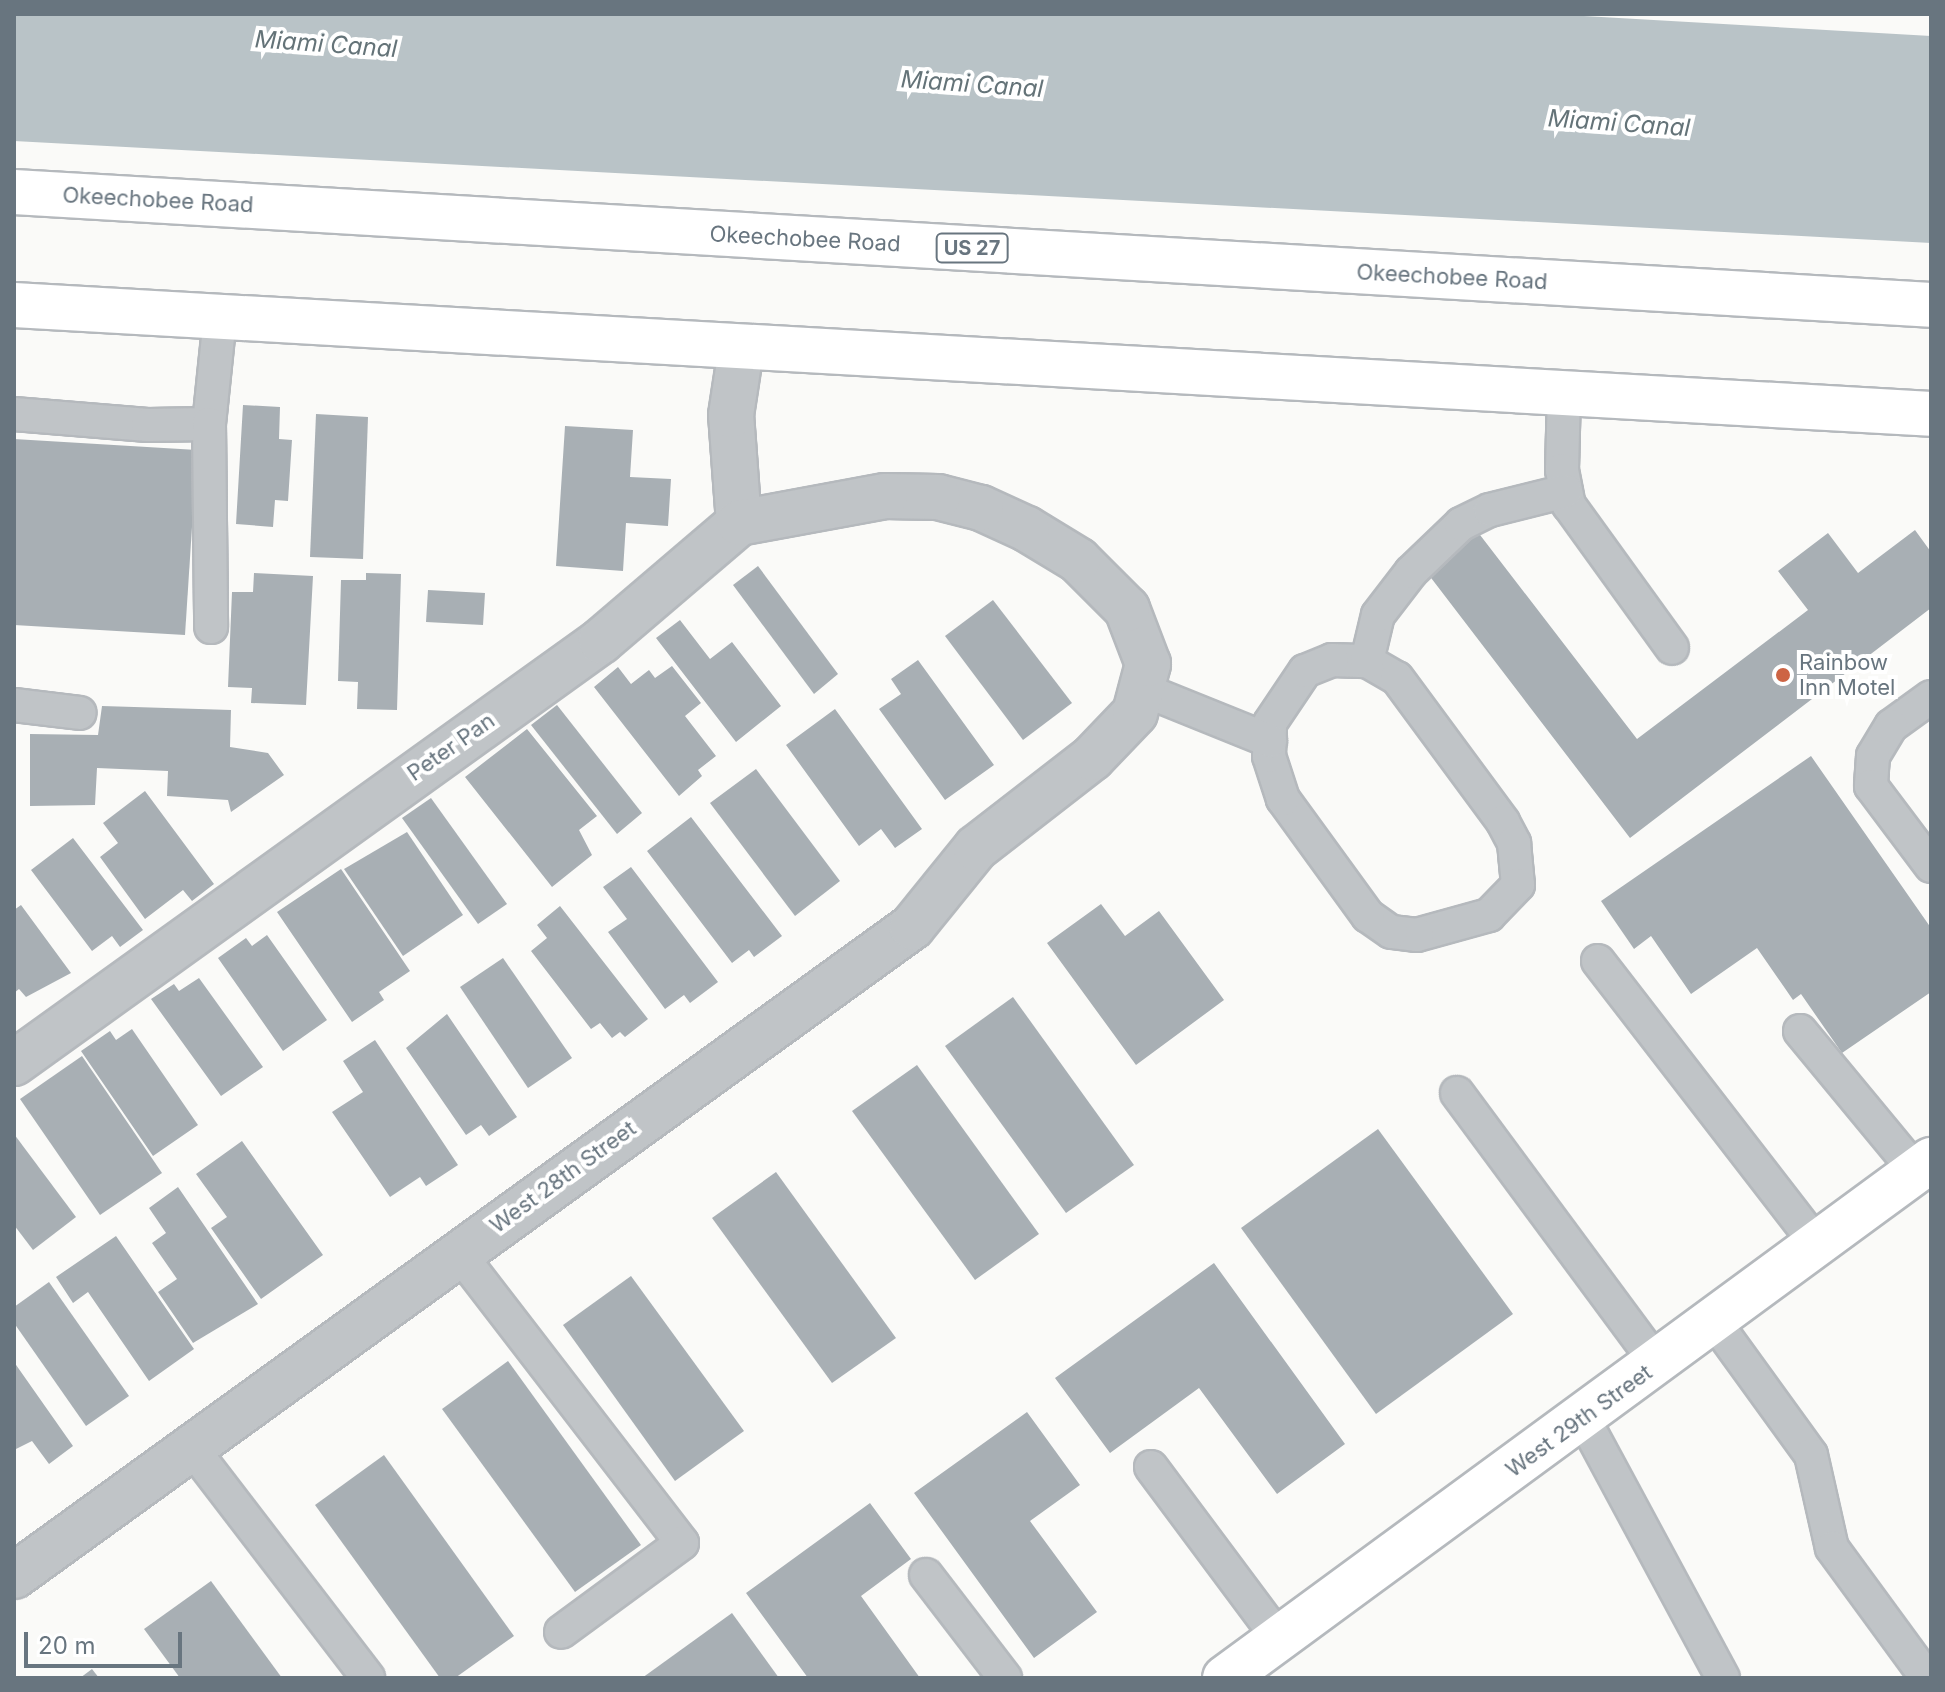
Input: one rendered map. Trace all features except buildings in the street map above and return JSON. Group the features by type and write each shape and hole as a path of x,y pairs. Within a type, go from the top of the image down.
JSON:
{"main road":[{"name":"Okeechobee Road","path":"14,192 1931,305"},
{"path":"14,305 741,350 1931,414"},
{"name":"West 29th Street","path":"1225,1678 1924,1165"}],"street":[{"path":"741,350 731,415 739,523 885,496 938,497 981,508 1078,560 1103,580 1141,637 1148,664 1144,690"},
{"name":"Peter Pan","path":"14,1063 601,641 739,523"},
{"name":"West 28th Street","path":"14,1576 458,1252 912,927 976,848 1092,758 1135,713 1144,690"}],"lane":[{"path":"211,627 209,424 220,317"},
{"path":"1564,393 1569,505 1672,648"},
{"path":"14,414 148,425 209,424"},
{"path":"1367,661 1378,615 1411,572 1461,524 1490,510 1566,491"},
{"path":"1332,660 1367,661 1397,678 1503,822 1519,866 1518,885 1509,899 1489,915 1450,929 1417,935 1391,932 1368,916 1283,799 1269,756 1270,723 1305,671 1332,660"},
{"path":"1144,690 1270,741"},
{"path":"1931,697 1891,726 1873,756 1871,786 1931,866"},
{"path":"14,705 80,713"},
{"path":"1598,961 1817,1244"},
{"path":"1800,1031 1924,1165"},
{"path":"1457,1093 1657,1363"},
{"path":"458,1252 682,1543 561,1632"},
{"path":"1714,1321 1811,1455 1832,1548 1927,1678"},
{"path":"1583,1418 1723,1678"},
{"path":"191,1447 368,1678"},
{"path":"1151,1467 1279,1639"},
{"path":"926,1575 1005,1678"}],"water":[{"name":"Miami Canal","path":"14,14 1549,14 1931,36 1931,243 14,141"}],"place":[{"name":"Rainbow Inn Motel","path":"1783,675"}]}
